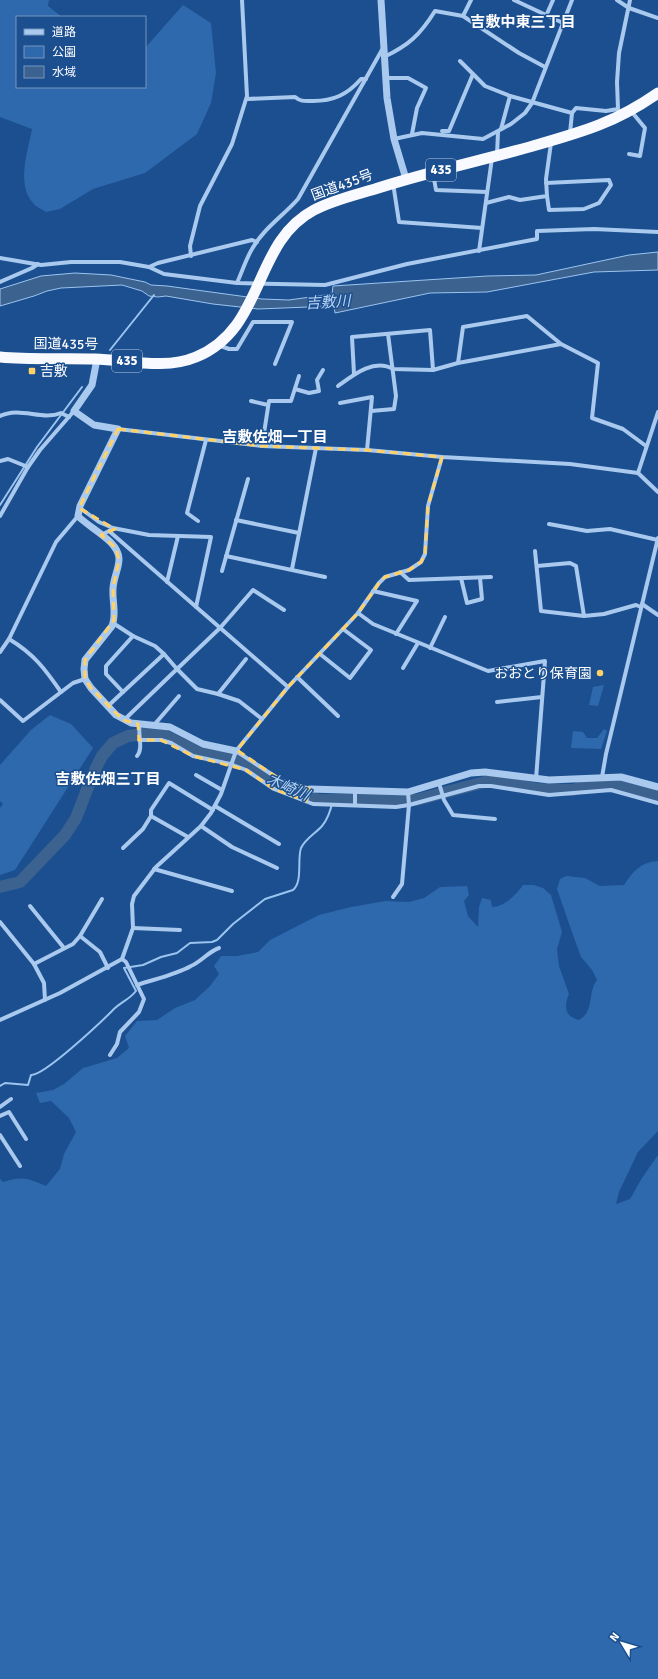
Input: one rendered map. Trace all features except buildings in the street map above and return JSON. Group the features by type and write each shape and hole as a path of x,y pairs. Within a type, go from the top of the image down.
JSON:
{"highway":[{"name":"国道435号","path":"0,357 97,359 166,364 197,357 217,345 240,321 279,242 304,216 329,204 406,179 495,157 606,124 631,111 658,93"}],"street":[{"path":"191,256 190,246 200,206 232,144 247,99 245,38 241,12 242,0"},
{"path":"381,0 384,58 394,139 406,179"},
{"path":"463,16 471,0"},
{"path":"514,0 563,23"},
{"path":"546,16 553,0"},
{"path":"394,139 422,132 483,138 500,131 525,113 532,103 572,0"},
{"path":"617,0 629,8 658,18"},
{"path":"570,135 572,112 576,108 606,111 618,109 617,82 619,53 630,0"},
{"path":"384,58 399,50 423,30 435,11 463,16 518,53 545,67"},
{"path":"237,283 251,249 265,231 298,199 383,47"},
{"path":"460,61 484,86 532,103 572,112"},
{"path":"449,131 473,74"},
{"path":"386,78 408,78 426,88 417,108 412,134"},
{"path":"247,99 294,97 299,101 326,101 341,96 352,89 360,79 366,79"},
{"path":"479,251 487,192 500,131 510,96"},
{"path":"629,154 640,156 645,128 631,111"},
{"path":"442,132 454,131"},
{"path":"546,183 609,180 611,186 599,203 584,209 549,210 546,183 551,141"},
{"path":"433,172 436,190 487,192"},
{"path":"393,183 399,222 482,228"},
{"path":"486,203 509,198 520,200 547,196"},
{"path":"0,258 38,264 120,262 149,267 164,274 258,286 325,285 407,264 537,239 537,231 594,229 658,232"},
{"path":"149,267 158,263 252,240 257,242"},
{"path":"0,282 38,264"},
{"path":"458,363 463,327 527,316 561,344 598,363 592,418 623,429 646,446"},
{"path":"217,345 229,349 237,349 253,322 292,322 275,364"},
{"path":"354,374 352,336 430,330 433,370"},
{"path":"371,411 394,409 396,396 388,334"},
{"path":"338,386 354,374 372,366 387,366 393,369 433,370 458,363 561,344"},
{"path":"0,516 2,508 40,450 74,411 92,385 97,359"},
{"path":"295,389 309,393 319,391 317,380 323,370"},
{"path":"262,446 269,401 291,401 299,376"},
{"path":"340,403 372,397 367,450"},
{"path":"251,401 268,405"},
{"path":"74,411 94,425 206,440 262,446 367,450 442,457 570,464 638,473 658,492"},
{"path":"0,416 9,412 19,412 53,416 61,413 69,417"},
{"path":"638,473 658,412"},
{"path":"0,652 9,639 56,542 78,512 118,429"},
{"path":"198,521 187,513 206,440"},
{"path":"292,569 316,448"},
{"path":"0,1019 45,1000 108,968 122,959 133,928 132,904 134,896 154,869 200,826 214,808 236,751 288,687 358,613 385,577 416,566 425,554 428,506 442,457"},
{"path":"0,461 8,459 28,468"},
{"path":"222,571 248,479"},
{"path":"78,512 113,528 149,535 211,537 196,607"},
{"path":"78,512 116,548 119,560 113,588 115,613 113,623 85,660 84,669 85,679 91,688 124,720 140,724 170,727 203,744 236,751 282,781 310,790 408,792 439,784 471,773 485,772 498,772 550,780 621,777 658,787"},
{"path":"236,520 299,533"},
{"path":"549,524 587,531 610,529 658,539 641,605 602,777"},
{"path":"101,535 113,528"},
{"path":"109,531 288,687"},
{"path":"167,582 178,536"},
{"path":"535,551 541,611 584,616 604,614 641,605 658,615"},
{"path":"226,556 325,577"},
{"path":"537,566 570,563 576,566 584,616"},
{"path":"400,572 410,580 491,578"},
{"path":"461,578 467,603 482,599 480,578"},
{"path":"124,720 220,628 252,590 284,610"},
{"path":"374,591 417,601 396,634"},
{"path":"358,613 373,624 488,671 545,660 536,779"},
{"path":"430,648 445,618"},
{"path":"113,623 133,636 156,646 197,689 239,701 262,719"},
{"path":"320,654 350,678 371,650 344,629"},
{"path":"124,692 106,674 106,666 133,636"},
{"path":"9,639 24,648 39,660 61,692"},
{"path":"402,668 418,643"},
{"path":"108,706 164,654"},
{"path":"218,694 246,659"},
{"path":"298,677 338,716"},
{"path":"0,700 23,721 73,683 85,679"},
{"path":"154,725 179,696"},
{"path":"497,702 542,696"},
{"path":"137,756 141,748 139,740 140,724"},
{"path":"139,740 161,740 171,743 193,756 230,764 246,770 274,789 306,801 327,805 396,807 444,797 479,786 491,786 549,795 612,790 658,804"},
{"path":"196,775 222,790"},
{"path":"123,848 143,828 151,816 151,810 169,783 279,844"},
{"path":"439,784 444,800 453,816 495,820"},
{"path":"306,801 310,790"},
{"path":"354,805 355,790"},
{"path":"393,897 402,884 410,805 408,792"},
{"path":"151,816 188,838"},
{"path":"200,826 232,847 276,868"},
{"path":"154,869 232,891"},
{"path":"34,964 73,944 80,936 102,899"},
{"path":"30,906 64,948"},
{"path":"0,922 34,964 44,983 45,1000"},
{"path":"133,928 180,930"},
{"path":"80,936 100,952 108,968"},
{"path":"137,985 189,968 203,960 210,951 219,948"},
{"path":"110,1055 117,1044 120,1032 139,1012 144,999 126,962 122,959"},
{"path":"0,1107 11,1099"},
{"path":"0,1116 8,1112 26,1139"},
{"path":"0,1135 20,1166"}],"highlighted area":[{"path":"118,429 262,446 367,450 442,457 428,506 425,554 421,562 409,570 385,577 379,583 358,613 288,687 237,750 282,781 310,789 306,801 274,789 246,770 193,756 161,740 139,740 138,724 123,720 91,688 85,679 85,660 114,620 113,588 119,560 116,548 101,535 115,529 79,508"}],"green space":[{"path":"0,0 49,0 48,6 61,16 16,16 16,88 146,88 146,47 183,5 211,23 216,73 211,103 197,134 145,173 93,189 60,209 46,212 33,203 25,187 24,177 26,157 32,129 0,117"},
{"path":"604,685 598,706 589,705 593,687"},
{"path":"50,715 71,724 93,748 15,870 0,875 0,808 3,804 0,801 0,765 31,730"},
{"path":"604,729 607,731 601,749 571,748 573,731 583,732 587,738 597,738"},
{"path":"658,861 658,1131 638,1152 619,1192 616,1204 630,1199 658,1155 658,1679 0,1679 0,1179 3,1182 15,1179 25,1179 46,1186 60,1169 64,1154 76,1132 69,1118 51,1101 40,1103 36,1093 53,1090 64,1084 83,1068 117,1058 129,1048 125,1036 137,1021 157,1020 175,1008 195,1000 210,986 219,974 214,966 221,956 237,956 258,952 270,940 319,915 385,901 409,902 424,898 440,887 467,886 469,895 464,901 468,916 478,927 479,907 482,898 491,900 492,907 501,905 517,893 523,885 534,885 543,888 551,895 562,932 557,949 559,966 569,994 566,1003 566,1010 570,1016 579,1020 587,1012 592,990 597,980 592,970 581,957 557,889 560,879 566,876 585,878 600,886 624,885 631,875 642,865"}],"water":[{"name":"吉敷川","path":"658,252 658,270 594,272 487,292 430,293 335,313 334,306 258,309 213,304 166,296 149,296 142,291 122,285 61,288 0,306 0,289 41,276 75,273 111,275 145,282 151,285 262,299 289,300 332,294 333,286 487,276 536,275 629,255"}],"waterway":[{"path":"110,350 154,295"},
{"path":"0,505 37,447 82,387"},
{"name":"木崎川","path":"0,887 20,882 65,835 76,818 93,774 102,756 113,743 128,736 145,734 166,736 198,752 238,760 277,785 318,800 416,800 485,782 498,782 537,789 573,790 581,787 613,785 635,789 658,797"},
{"path":"0,1086 5,1083 28,1085 31,1075 48,1067 133,994 136,991 124,968 143,965 161,957 177,953 190,943 212,942 217,940 233,924 265,899 293,890 298,882 301,848 305,842 320,829 329,814 333,800"}],"place":[{"name":"吉敷","path":"32,371"},
{"name":"おおとり保育園","path":"600,673"}],"district":[{"name":"吉敷中東三丁目","path":"523,22"},
{"name":"吉敷佐畑一丁目","path":"275,437"},
{"name":"吉敷佐畑三丁目","path":"108,779"}]}
